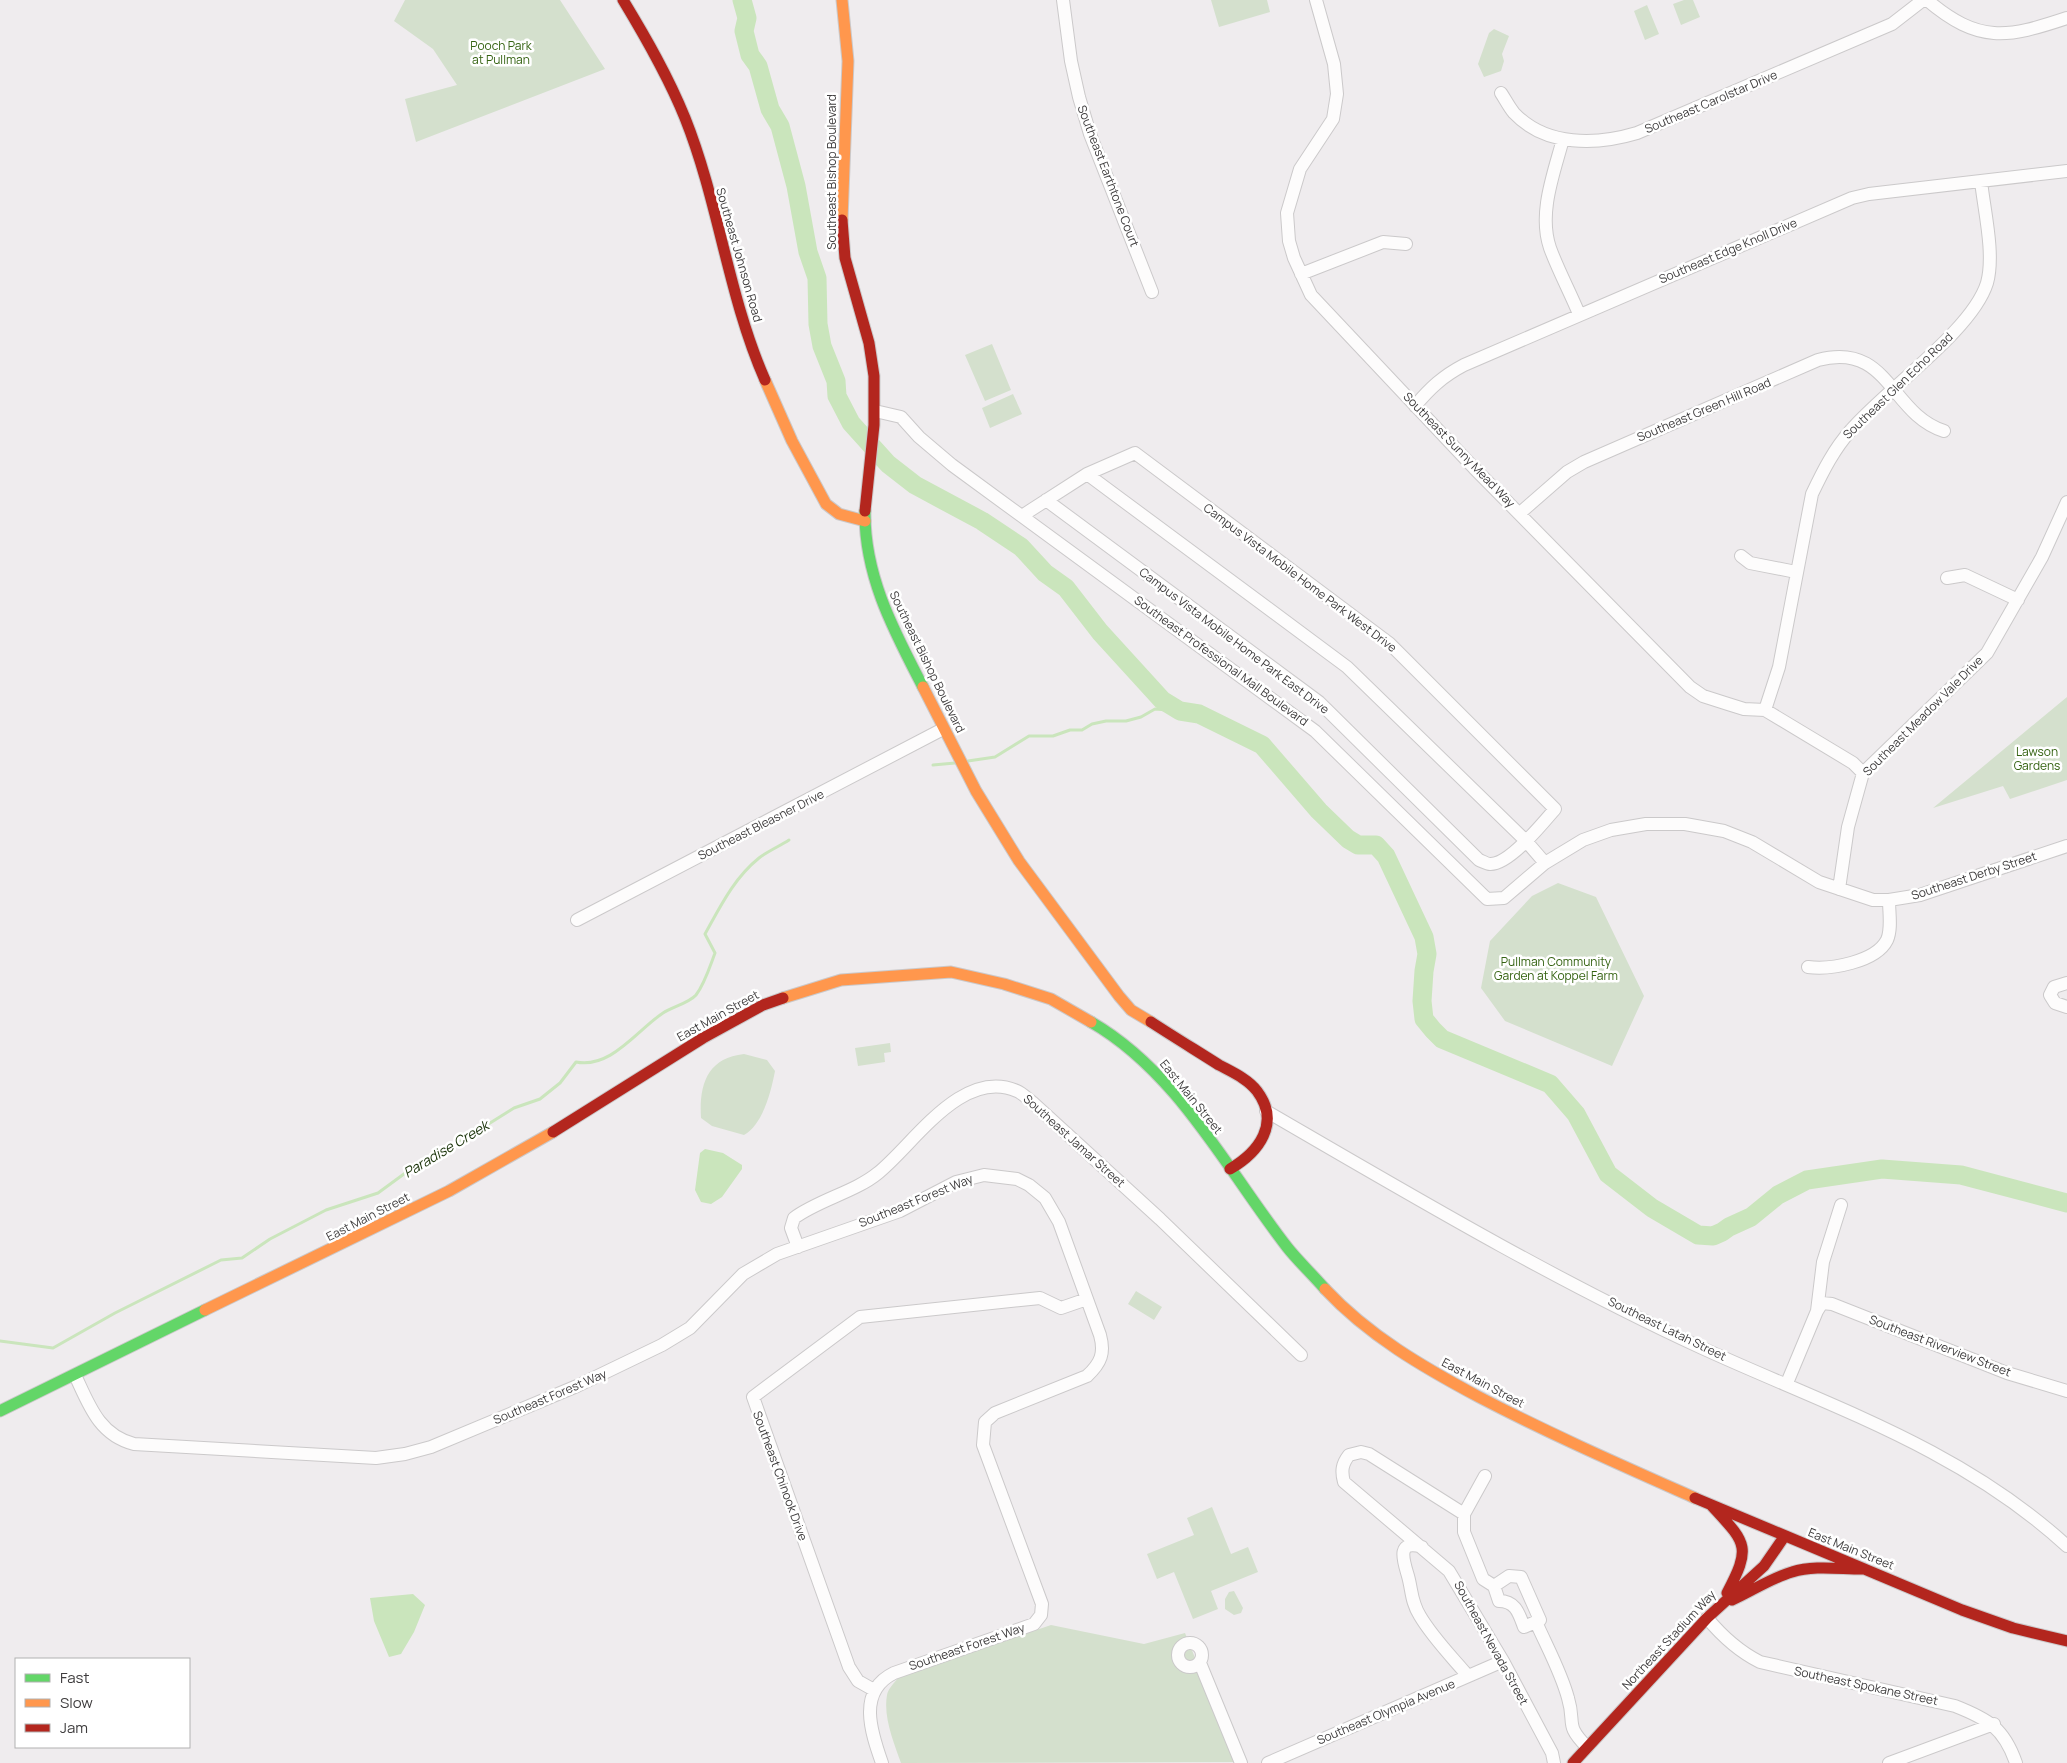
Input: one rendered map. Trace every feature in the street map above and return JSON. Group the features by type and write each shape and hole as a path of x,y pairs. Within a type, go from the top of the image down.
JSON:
{"main road":[{"name":"Southeast Johnson Road","path":"623,0 653,49 685,118 700,163 738,307 792,441 826,504 839,514 865,521"},
{"name":"Southeast Bishop Boulevard","path":"842,0 846,20 847,62 843,245 850,277 870,346 875,416 865,521 870,564 880,598 968,777 1019,861 1119,996 1138,1014 1249,1083 1262,1098 1266,1111"},
{"name":"East Main Street","path":"0,1411 448,1191 551,1133 745,1014 806,989 841,980 874,976 951,972 1004,984 1051,1000 1105,1030 1150,1067 1188,1111 1288,1248 1341,1306 1380,1339 1426,1369 1522,1420 1784,1537 1971,1613 2013,1628 2067,1641"},
{"path":"1230,1169 1252,1156 1266,1129 1266,1111"},
{"path":"1712,1506 1736,1533 1743,1544 1745,1554 1741,1567 1720,1605"},
{"name":"Northeast Stadium Way","path":"1573,1763 1707,1618 1764,1566 1784,1537"},
{"path":"1720,1605 1756,1590 1784,1574 1797,1571 1865,1569"}],"street":[{"name":"Southeast Earthtone Court","path":"1063,0 1078,97 1090,134 1152,292"},
{"name":"Southeast Sunny Mead Way","path":"1316,0 1334,64 1338,94 1333,119 1300,169 1288,213 1289,241 1311,295 1414,406 1690,687 1703,696 1744,709 1765,710 1853,763 1863,773"},
{"name":"Southeast Carolstar Drive","path":"1501,93 1513,112 1524,122 1563,139 1587,143 1612,141 1637,133 1892,24 1923,0"},
{"path":"1927,0 1961,24 1986,32 2013,34 2067,18"},
{"path":"1563,139 1549,193 1546,220 1549,246 1579,314"},
{"name":"Southeast Edge Knoll Drive","path":"1414,406 1446,374 1579,314 1852,198 1869,194 2067,171"},
{"name":"Southeast Glen Echo Road","path":"1765,710 1779,667 1812,494 1822,473 1835,449 1852,428 1960,326 1976,305 1986,283 1990,262 1981,181"},
{"path":"1301,274 1383,242 1406,244"},
{"name":"Southeast Green Hill Road","path":"1520,512 1567,472 1584,462 1818,360 1836,355 1854,357 1876,370 1930,427 1944,431"},
{"name":"Southeast Professional Mall Boulevard","path":"875,416 901,416 919,437 952,465 1315,731 1487,899 1504,898 1545,863"},
{"name":"Campus Vista Mobile Home Park West Drive","path":"1087,474 1135,453 1396,650 1555,809 1526,841"},
{"path":"1022,516 1087,474 1347,667 1526,841 1545,863"},
{"name":"Campus Vista Mobile Home Park East Drive","path":"1046,500 1319,702 1479,860 1490,864 1503,860 1526,841"},
{"name":"Southeast Meadow Vale Drive","path":"1839,889 1848,827 1863,773 1986,653 2042,557 2067,502"},
{"path":"1741,556 1750,563 1796,572"},
{"path":"1947,578 1965,575 2018,600"},
{"name":"Southeast Bleasner Drive","path":"578,920 943,729"},
{"name":"Southeast Derby Street","path":"1545,863 1567,848 1611,830 1646,824 1684,824 1724,831 1752,842 1819,882 1873,900 1889,900 1920,895 2067,846"},
{"path":"1808,967 1824,969 1870,956 1880,949 1888,939 1890,927 1889,900"},
{"path":"2067,983 2054,987 2050,996 2055,1003 2067,1007"},
{"name":"Southeast Jamar Street","path":"798,1247 792,1228 794,1218 876,1175 948,1105 970,1092 994,1087 1017,1091 1032,1102 1160,1219 1301,1355"},
{"name":"Southeast Latah Street","path":"1266,1111 1531,1263 1702,1348 1787,1383 1913,1441 2013,1502 2067,1546"},
{"name":"Southeast Forest Way","path":"75,1375 100,1425 116,1438 134,1444 362,1458 392,1457 449,1440 577,1386 645,1354 690,1328 743,1274 777,1254 900,1211 970,1178 984,1175 1003,1176 1029,1185 1045,1198 1054,1210 1102,1345 1102,1352 1097,1366 1087,1376 995,1413 985,1422 983,1445 1042,1604 1039,1620 1020,1629 894,1673 883,1680 874,1690"},
{"path":"1787,1383 1817,1310 1822,1262 1841,1205"},
{"name":"Southeast Chinook Drive","path":"874,1690 858,1681 849,1667 753,1397 860,1317 1040,1298 1061,1308 1087,1299"},
{"name":"Southeast Riverview Street","path":"1817,1310 1822,1303 1832,1304 2006,1373 2067,1391"},
{"name":"Southeast Nevada Street","path":"1464,1514 1368,1454 1361,1452 1349,1455 1342,1468 1344,1482 1454,1576 1503,1661 1552,1753 1554,1763"},
{"path":"1485,1476 1464,1514 1464,1532 1483,1579 1494,1586 1499,1601 1508,1602 1516,1607 1524,1627 1540,1620 1521,1578 1509,1576 1494,1586"},
{"path":"1404,1532 1403,1568 1407,1574 1412,1602 1425,1623 1468,1676"},
{"path":"1403,1555 1405,1549 1410,1546 1422,1547"},
{"name":"Southeast Spokane Street","path":"1707,1618 1722,1635 1740,1650 1760,1662 1956,1706 1979,1715 1994,1724 2002,1734 2016,1763"},
{"path":"1536,1622 1569,1700 1570,1723 1575,1735 1587,1748"},
{"name":"Southeast Olympia Avenue","path":"1268,1763 1503,1661"},
{"path":"1200,1662 1241,1763"},
{"path":"874,1690 871,1699 871,1726 882,1763"},
{"path":"1889,1763 1994,1724"}],"green space":[{"name":"Pooch Park at Pullman","path":"405,0 560,0 605,69 416,142 405,99 457,85 433,49 394,21"},
{"path":"1211,0 1267,0 1270,12 1219,27"},
{"path":"1684,0 1693,0 1700,17 1681,25 1673,4"},
{"path":"1647,5 1659,34 1645,40 1634,11"},
{"path":"1494,29 1509,36 1502,54 1504,61 1501,71 1484,77 1478,64 1489,33"},
{"path":"992,344 1011,390 985,401 965,355"},
{"path":"1013,394 1022,414 990,428 982,408"},
{"name":"Lawson Gardens","path":"2067,697 2067,780 2010,799 2003,786 1933,808"},
{"name":"Pullman Community Garden at Koppel Farm","path":"1558,883 1596,897 1644,996 1612,1066 1505,1021 1481,988 1490,941 1532,896"},
{"path":"890,1043 891,1052 884,1053 885,1062 858,1066 855,1048"},
{"path":"744,1054 767,1060 775,1071 765,1107 751,1130 744,1135 712,1126 701,1118 701,1106 704,1084 714,1067 721,1061"},
{"path":"1136,1291 1162,1307 1154,1320 1128,1304"},
{"path":"1212,1507 1231,1554 1248,1547 1258,1572 1211,1591 1218,1609 1193,1619 1174,1572 1157,1579 1147,1554 1194,1535 1187,1518"},
{"path":"1234,1591 1243,1608 1241,1613 1234,1615 1225,1609 1225,1599 1229,1592"},
{"path":"1051,1625 1144,1644 1185,1633 1237,1762 901,1763 890,1730 886,1703 891,1686 898,1678"}],"shaded area":[{"path":"705,1149 723,1153 742,1165 742,1169 722,1197 711,1204 701,1202 695,1190 700,1153"},
{"path":"413,1594 425,1605 414,1632 401,1654 389,1657 374,1621 370,1598"}],"waterway":[{"path":"742,0 747,18 744,31 750,55 758,66 770,109 780,126 796,186 808,252 817,278 818,324 822,346 836,381 837,396 851,423 888,464 915,485 982,521 1021,547 1045,573 1066,588 1100,632 1162,700 1180,711 1199,714 1262,745 1319,811 1348,839 1358,845 1376,845 1386,856 1424,937 1427,954 1422,1001 1424,1019 1442,1039 1550,1084 1576,1114 1608,1174 1652,1208 1698,1235 1713,1236 1722,1232 1751,1217 1778,1195 1807,1180 1882,1169 1961,1175 2067,1203"},
{"name":"Paradise Creek","path":"968,761 995,757 1029,736 1053,736 1070,730 1082,730 1092,724 1106,721 1126,721 1141,717 1155,709 1180,711"},
{"name":"Paradise Creek","path":"933,765 955,763"},
{"name":"Paradise Creek","path":"0,1341 53,1348 115,1313 221,1260 242,1258 270,1239 326,1210 378,1193 423,1160 439,1155 514,1108 540,1099 560,1083 576,1062 589,1063 601,1060 612,1054 653,1020 696,995 705,980 715,953 705,934 722,903 750,866 763,855 789,840"}],"traffic: fast":[{"path":"865,511 866,535 875,580 892,624 923,687"},
{"path":"1091,1022 1122,1043 1150,1067 1175,1095 1222,1155 1287,1247 1325,1289"},
{"path":"0,1411 205,1310"}],"traffic: slow":[{"path":"842,0 848,61 842,220"},
{"path":"765,380 792,441 826,504 839,514 865,521"},
{"path":"923,687 976,791 1019,861 1119,996 1131,1010 1151,1022"},
{"path":"783,998 841,980 951,972 1004,984 1051,999 1091,1022"},
{"path":"205,1310 449,1191 553,1132"},
{"path":"1325,1289 1378,1336 1438,1374 1533,1424 1695,1498"}],"traffic: jam":[{"path":"623,0 671,87 697,150 732,283 752,348 765,380"},
{"path":"842,220 845,258 869,343 874,376 874,425 865,511"},
{"path":"553,1132 703,1038 763,1005 783,998"},
{"path":"1151,1022 1244,1079 1257,1091 1264,1103 1267,1125 1263,1136 1250,1154 1230,1169"},
{"path":"1695,1498 1962,1610 2013,1628 2067,1641"},
{"path":"1712,1506 1732,1529 1742,1546 1740,1565 1727,1593"},
{"path":"1573,1763 1707,1618 1764,1566 1784,1537"},
{"path":"1732,1600 1777,1578 1800,1570 1818,1568 1862,1569"}]}
